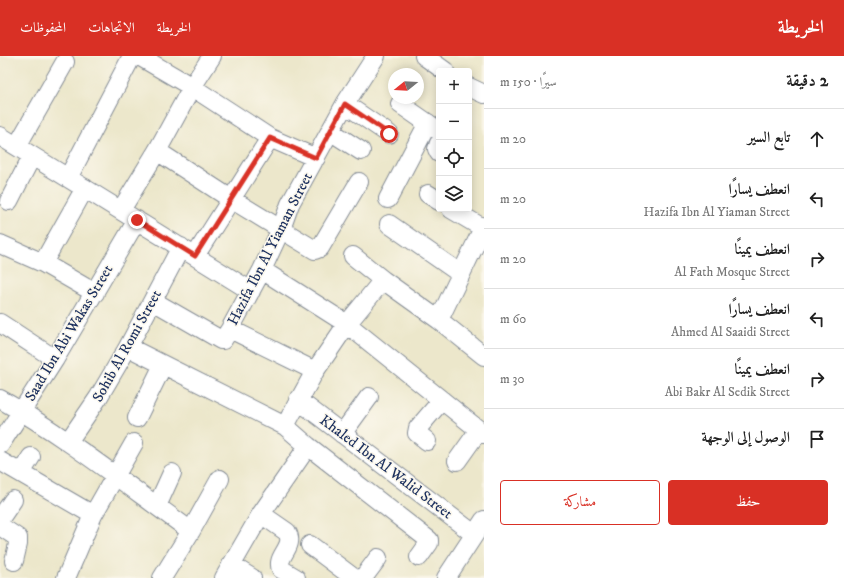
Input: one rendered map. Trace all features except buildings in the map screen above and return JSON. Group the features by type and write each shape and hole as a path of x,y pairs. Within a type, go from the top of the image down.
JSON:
{"street":[{"path":"68,178 132,56"},
{"path":"139,56 270,138 316,158"},
{"path":"121,210 212,56"},
{"name":"Hazifa Ibn Al Yiaman Street","path":"227,334 252,291 281,229 290,204 345,104 376,56"},
{"path":"424,56 441,68"},
{"path":"17,146 65,62"},
{"path":"345,104 389,134"},
{"path":"388,199 433,127 400,104"},
{"path":"330,131 361,151"},
{"path":"0,136 252,291"},
{"name":"Sohib Al Romi Street","path":"68,442 98,398 128,348 152,301 188,252 231,200 270,138"},
{"path":"157,151 231,200 313,249 318,250 359,182"},
{"path":"9,201 32,156"},
{"path":"43,263 85,188"},
{"path":"438,320 483,231 456,212"},
{"name":"Saad Ibn Abi Wakas Street","path":"0,445 56,359 137,220"},
{"path":"389,224 461,274"},
{"path":"0,244 43,263 94,293"},
{"path":"353,256 484,356"},
{"path":"262,270 347,324 481,432 457,461"},
{"path":"285,426 315,371 347,324 383,280"},
{"path":"152,301 221,340 227,334 315,371"},
{"path":"0,323 56,359"},
{"path":"128,348 285,426 308,446 429,540 419,557"},
{"path":"137,418 163,365"},
{"path":"342,434 369,397"},
{"path":"0,399 22,411 68,442 191,531"},
{"name":"Khaled Ibn Al Walid Street","path":"298,400 342,434 479,527"},
{"path":"427,440 418,433 418,428 442,400"},
{"path":"66,578 93,515 134,443"},
{"path":"252,578 228,572 261,514 308,446"},
{"path":"21,473 31,457"},
{"path":"0,461 93,515"},
{"path":"157,506 172,473"},
{"path":"162,578 220,480"},
{"path":"0,519 13,500"},
{"path":"261,514 289,535 290,542 280,561 280,566 296,578"},
{"path":"0,526 18,538 14,560"},
{"path":"446,578 479,527"},
{"path":"310,546 354,578"},
{"path":"363,578 378,558"}],"route":[{"path":"137,220 195,256 270,138 316,158 345,104 389,134"}]}
